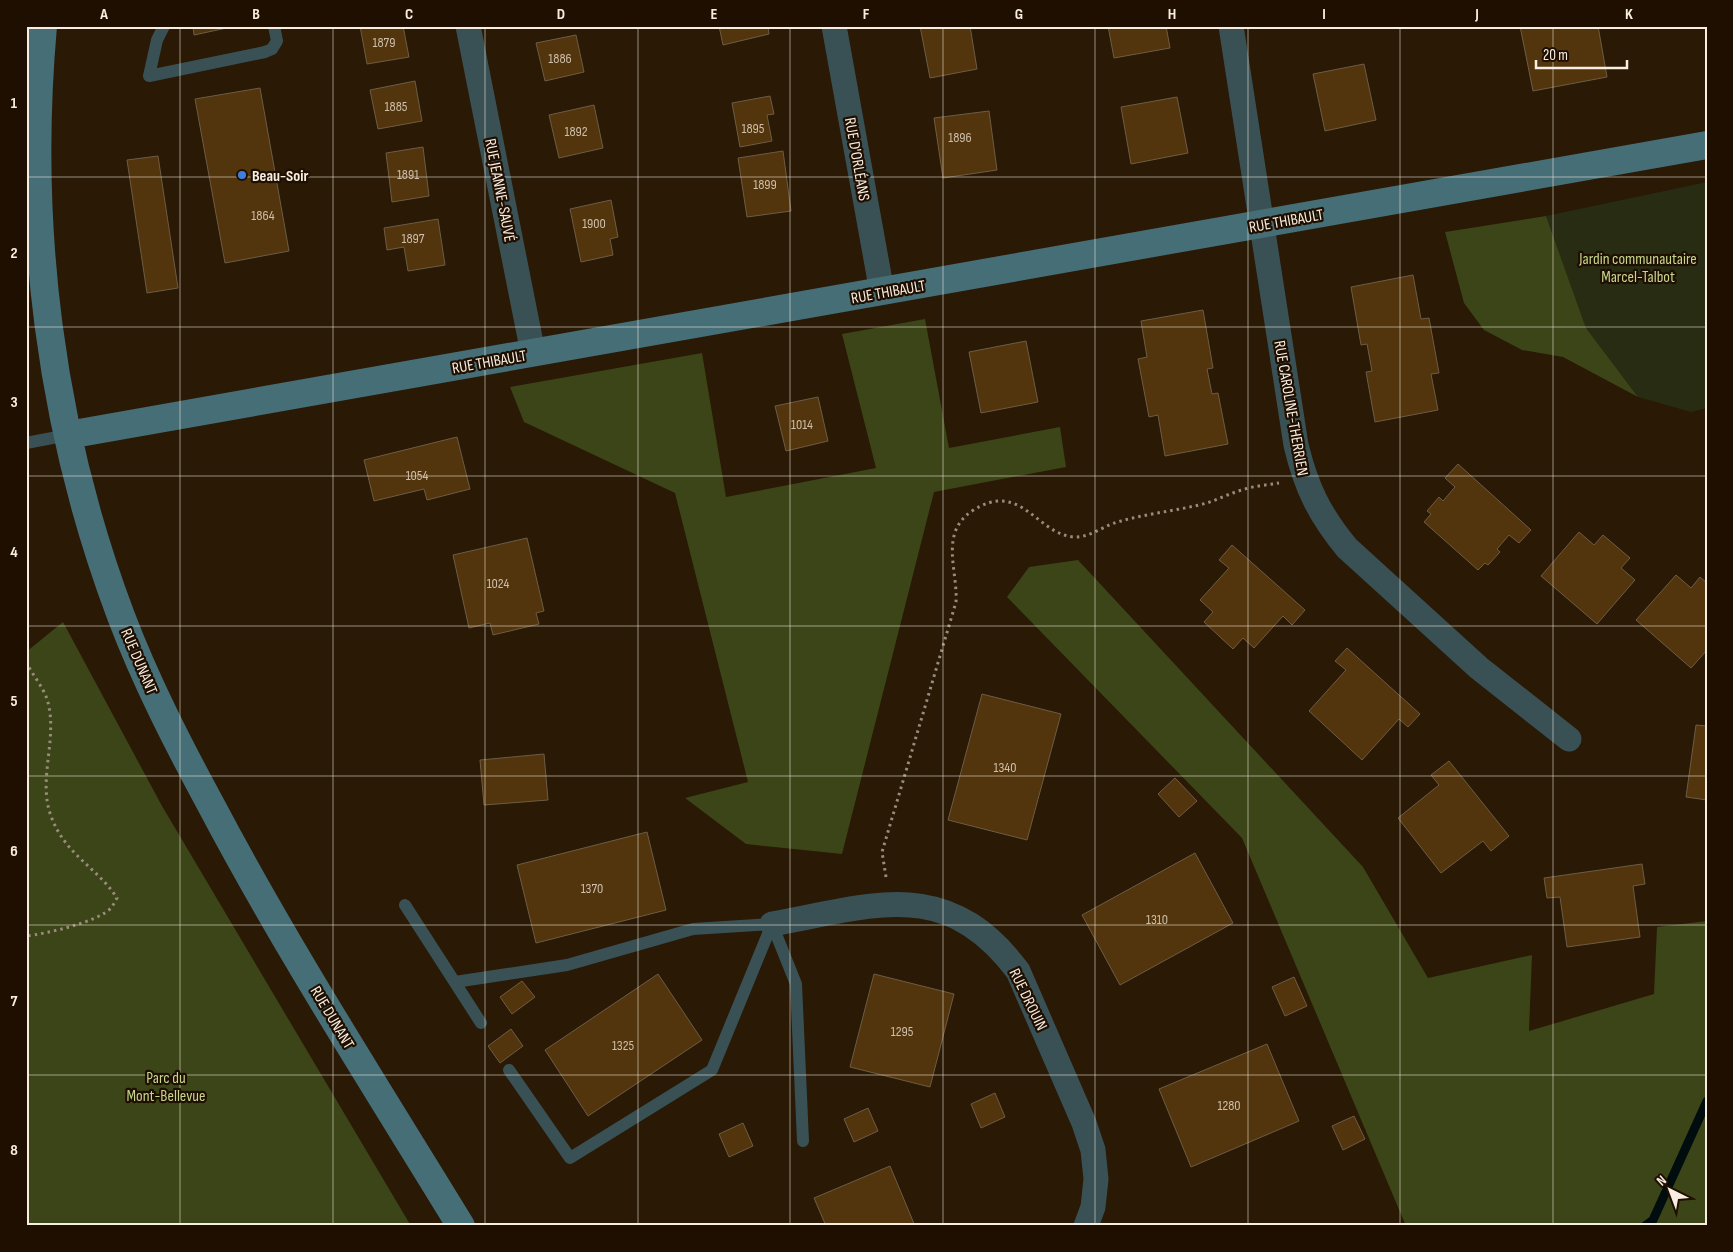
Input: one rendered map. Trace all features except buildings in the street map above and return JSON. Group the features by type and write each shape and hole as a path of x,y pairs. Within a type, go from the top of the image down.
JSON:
{"street":[{"name":"RUE DUNANT","path":"43,26 36,133 39,236 50,338 68,435 88,512 121,617 150,685 181,749 239,858 461,1226"},
{"name":"RUE JEANNE-SAUVÉ","path":"468,26 533,353"},
{"name":"RUE D'ORLÉANS","path":"834,26 882,292"},
{"name":"RUE CAROLINE-THERRIEN","path":"1231,26 1296,445 1304,479 1312,498 1328,526 1346,548 1479,668 1569,739"},
{"name":"RUE THIBAULT","path":"68,435 1262,225 1707,144"},
{"name":"RUE DROUIN","path":"772,924 892,904 916,905 941,910 964,920 985,934 1003,951 1018,971 1084,1123 1093,1150 1096,1178 1093,1207 1086,1226"}],"lane":[{"path":"164,26 157,40 149,76 265,52 272,49 278,41 274,26"},
{"path":"26,443 68,435"},
{"path":"405,905 481,1024"},
{"path":"455,982 567,965 693,929 772,924"},
{"path":"509,1070 570,1158 712,1070 772,924"},
{"path":"772,924 796,984 803,1141"}],"path":[{"path":"892,904 882,852 956,602 957,585 952,558 952,540 958,526 971,512 985,504 999,502 1016,503 1054,530 1075,537 1087,535 1120,521 1201,505 1243,489 1304,479"},
{"path":"26,662 47,698 51,738 47,786 51,815 67,845 87,867 108,884 117,898 110,909 100,915 48,934 26,936"}],"green space":[{"name":"Jardin communautaire Marcel-Talbot","path":"1707,182 1707,408 1691,412 1638,397 1586,328 1546,216"},
{"path":"1546,216 1586,328 1638,397 1563,357 1522,350 1484,330 1464,303 1445,232"},
{"path":"925,319 949,448 1060,427 1066,467 934,492 842,854 746,844 685,798 748,782 675,493 524,422 510,387 702,353 726,497 876,468 842,334"},
{"path":"1078,560 1363,867 1428,978 1532,955 1529,1031 1654,994 1657,927 1707,921 1707,1226 1406,1226 1242,838 1007,597 1029,567"},
{"name":"Parc du Mont-Bellevue","path":"63,622 162,806 411,1226 26,1226 26,652"}],"waterway":[{"path":"1645,1226 1653,1220 1707,1101"}],"place":[{"name":"Beau-Soir","path":"242,175"}]}
